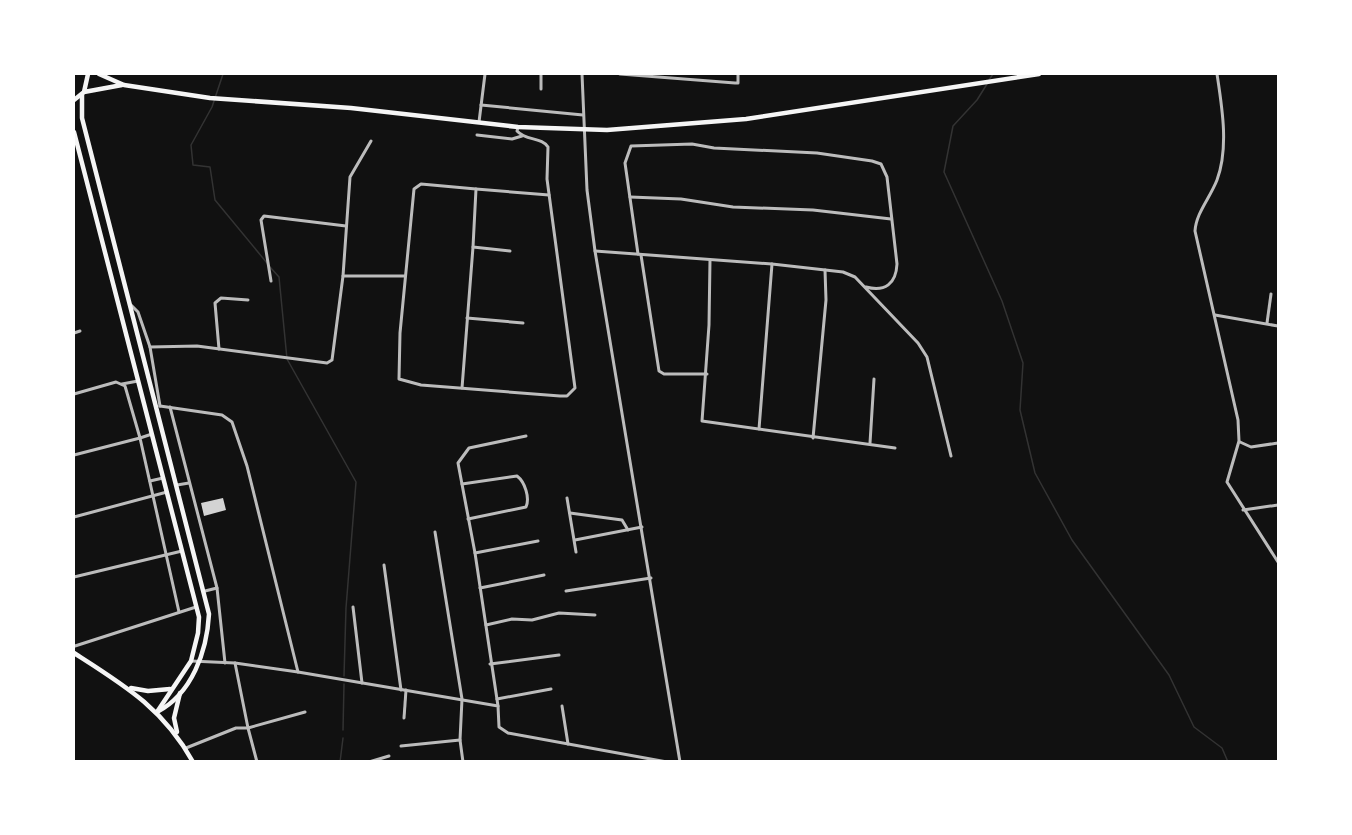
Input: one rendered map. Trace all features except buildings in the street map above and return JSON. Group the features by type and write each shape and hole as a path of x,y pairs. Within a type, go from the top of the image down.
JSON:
{"main road":[{"path":"88,74 83,94 82,118 129,304 158,406 209,614 208,633 201,662 180,691 157,712"},
{"path":"99,74 124,85 210,98 351,108 518,127 583,130 710,123 1039,74"},
{"path":"74,100 83,94 124,85"},
{"path":"74,132 196,607 198,633 191,661 157,712"},
{"path":"75,654 126,686 157,712 186,748 193,762"},
{"path":"126,686 148,692 171,688"},
{"path":"178,737 174,718 180,691"}],"street":[{"path":"479,122 485,74"},
{"path":"541,74 541,89"},
{"path":"582,74 583,130 595,251 680,762"},
{"path":"620,74 738,83 738,74"},
{"path":"1217,74 1222,113 1220,169 1197,219 1195,231 1230,381 1239,441 1226,478 1243,510 1278,562"},
{"path":"481,105 582,115"},
{"path":"518,127 522,136"},
{"path":"477,135 512,139 522,136 547,144 549,195 575,388 567,396 560,396 421,385 399,379 405,276 414,189 421,184 549,195"},
{"path":"150,347 177,345 322,364 330,362 343,276 350,177 371,141"},
{"path":"707,374 664,374 659,371 625,163 631,146 692,144 714,148 817,153 881,164 887,180 896,275 885,288 866,287"},
{"path":"462,389 476,189"},
{"path":"630,197 681,200 733,207 813,210 891,219"},
{"path":"271,281 261,229 261,220 264,216 346,226"},
{"path":"473,247 510,251"},
{"path":"595,251 772,264 850,274 866,287 918,343 927,357 951,456"},
{"path":"710,260 707,374 702,421 896,448"},
{"path":"759,429 772,264"},
{"path":"813,438 826,300 825,270"},
{"path":"343,276 405,276"},
{"path":"1268,323 1271,294"},
{"path":"219,349 215,303 221,298 248,300"},
{"path":"129,304 138,312 150,347 158,406 222,415 232,422 247,466 298,672"},
{"path":"1214,315 1278,326"},
{"path":"467,318 523,322"},
{"path":"74,333 80,331"},
{"path":"869,444 874,379"},
{"path":"74,394 116,382 122,384 138,381"},
{"path":"122,384 127,392 140,438 179,612"},
{"path":"170,407 217,588 225,663"},
{"path":"74,455 152,434"},
{"path":"526,436 469,448 458,463 475,552 498,706 499,727 502,731 667,762"},
{"path":"1239,441 1251,447 1278,443"},
{"path":"462,484 517,476 523,481 528,502 526,507 468,519"},
{"path":"150,481 163,478"},
{"path":"177,485 189,483"},
{"path":"74,517 167,492"},
{"path":"567,498 576,552"},
{"path":"1243,510 1278,505"},
{"path":"570,513 622,520 628,530"},
{"path":"575,540 642,527"},
{"path":"435,532 462,699 460,740 463,762"},
{"path":"475,552 538,541"},
{"path":"74,577 182,551"},
{"path":"384,565 401,690"},
{"path":"480,588 544,575"},
{"path":"566,591 651,578"},
{"path":"205,591 217,588"},
{"path":"75,654 74,644 196,607"},
{"path":"353,607 362,683"},
{"path":"486,625 512,619 543,618 559,613 595,615"},
{"path":"490,664 559,655"},
{"path":"191,661 235,663 298,672 498,706"},
{"path":"235,663 257,762"},
{"path":"497,699 551,689"},
{"path":"404,718 406,690"},
{"path":"562,706 568,744"},
{"path":"186,748 236,728 248,728 305,712"},
{"path":"400,746 460,740"},
{"path":"369,762 389,756"}],"waterway":[{"path":"223,74 212,107 191,145 193,165 210,167 215,200 267,263"},
{"path":"989,80 993,74"},
{"path":"987,84 977,100 953,126 944,172 1002,301 1023,363 1020,410 1035,473 1072,540 1169,675 1194,727 1222,748 1228,762"},
{"path":"270,267 279,277 287,359 356,482 346,608 344,676"},
{"path":"343,730 344,684"},
{"path":"340,762 343,738"}]}
